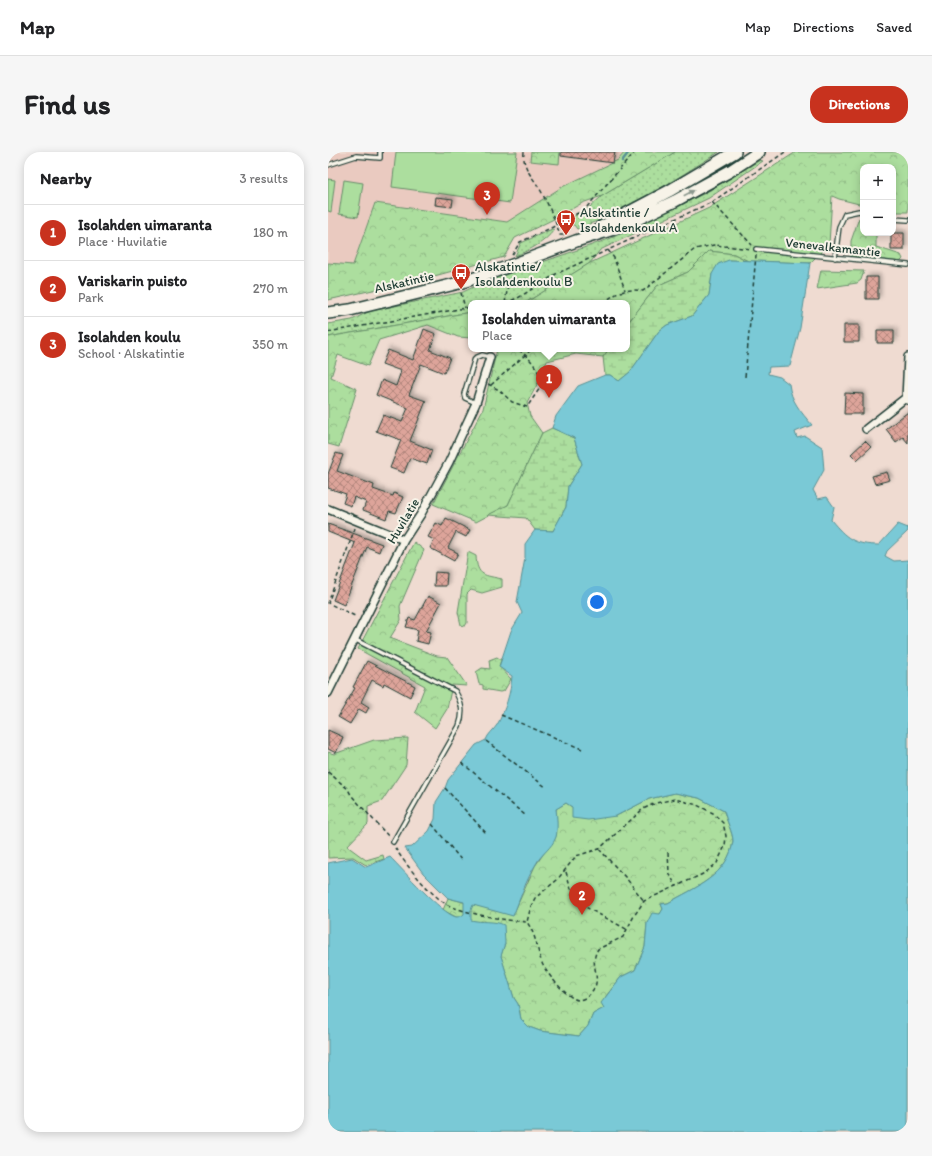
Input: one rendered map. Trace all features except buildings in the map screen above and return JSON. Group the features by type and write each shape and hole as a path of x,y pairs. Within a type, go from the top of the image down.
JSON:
{"main road":[{"name":"Alskatintie","path":"328,314 459,283 507,267 571,238 669,190 735,152"},
{"name":"Alskatintie","path":"571,238 623,226 730,171 759,152"},
{"path":"328,308 378,302"}],"street":[{"name":"Huvilatie","path":"328,693 404,540 436,488 476,403 490,357"},
{"path":"866,429 907,398 908,357"},
{"path":"328,509 404,540"}],"lane":[{"path":"328,165 356,156 380,158 380,152"},
{"path":"835,258 839,227 846,214 860,211"},
{"path":"896,219 908,220"},
{"name":"Venevalkamantie","path":"756,249 908,265"},
{"path":"476,403 468,401 464,394 475,358 482,355 490,357"},
{"path":"354,639 455,691 461,701 463,710 459,726 393,842"}],"path":[{"path":"524,152 523,159 527,171 540,188 557,224 560,235 571,238"},
{"path":"512,255 520,242 585,208 635,152"},
{"path":"513,300 556,274 712,202 784,152"},
{"path":"712,202 756,249 756,266 745,377"},
{"path":"607,300 615,293 625,290 643,291 694,249 714,245 756,249"},
{"path":"608,250 614,258 625,290"},
{"path":"505,300 508,279"},
{"path":"328,332 466,308 461,290"},
{"path":"522,352 525,354 541,374 542,385 527,407 512,402 491,385 499,380 525,354 528,352"},
{"path":"357,521 328,603 364,620"},
{"path":"501,715 582,749"},
{"path":"486,740 547,788"},
{"path":"462,763 525,815"},
{"path":"328,772 348,789 351,795 393,842 395,848 424,884 445,903 456,909 527,922"},
{"path":"445,788 486,833"},
{"path":"675,799 697,805 713,813 723,823 726,836 725,846 717,863 709,870 644,901 623,937 598,948 593,961 596,974 595,986 587,997 578,1000 571,997 547,972 542,963 536,938 527,922 531,906 535,898 565,871 576,856 598,849 643,809 656,803 675,799"},
{"path":"432,824 462,861"},
{"path":"598,849 626,878 644,901"},
{"path":"668,852 669,873 676,886"},
{"path":"565,871 572,892 580,904 628,930"}],"shaded area":[{"path":"328,152 625,152 618,160 562,187 507,222 375,203 353,265 328,263"}],"green space":[{"path":"396,152 517,152 510,203 392,187"},
{"path":"531,152 560,152 559,164 530,161"},
{"path":"625,152 675,152 602,196 582,203 558,217 515,238 504,257 427,278 328,300 328,263 353,265 375,203 507,222 562,187 618,160"},
{"path":"675,152 719,152 685,174 614,213 577,229 574,225 561,224 590,207 602,196"},
{"path":"796,152 908,152 908,212 896,212 896,164 860,164 860,204 832,196 829,244 810,263 748,261 734,254 709,251 688,272 657,286 630,320 630,300 530,300 590,263 709,208"},
{"path":"760,160 763,161 709,198 600,250 590,263 530,300 468,300 468,313 328,337 328,324 352,320 370,311 463,292 482,283 609,239 705,193"},
{"path":"328,179 335,180 331,212 328,211"},
{"path":"344,180 363,183 358,217 339,214"},
{"path":"859,218 860,236 876,236 876,247 901,255 903,259 900,262 851,256 851,241"},
{"path":"552,229 554,230 550,235 541,242 531,249 515,256 521,243"},
{"path":"709,251 734,254 748,261 729,260 712,274 709,295 692,316 667,325 659,331 630,372 619,381 610,375 605,375 603,357 607,352 630,352 630,320 657,286 688,272"},
{"path":"821,270 864,271 861,280 857,283 817,289"},
{"path":"468,313 468,338 458,337 428,325 379,340 368,366 338,355 331,377 357,389 339,447 328,444 328,337"},
{"path":"496,352 607,352 603,357 576,354 547,361 527,403 530,416 542,433 508,505 476,522 433,504 483,409"},
{"path":"552,428 574,438 582,464 568,486 566,507 553,531 535,530 526,518 488,515 508,505 542,433"},
{"path":"414,542 424,550 400,606 401,620 390,638 437,656 447,657 467,686 452,685 447,709 435,728 415,712 425,686 358,649"},
{"path":"468,552 476,556 478,568 483,574 502,579 502,587 482,593 471,590 467,594 467,623 465,626 461,625 458,612"},
{"path":"497,657 501,660 499,666 511,679 504,691 500,692 483,689 483,685 479,684 476,672 482,668 490,669 489,660"},
{"path":"408,738 406,765 382,801 368,806 368,824 347,846 366,860 383,855 384,859 366,865 353,857 328,858 328,752 334,754 374,740"},
{"path":"675,793 699,798 724,811 733,841 730,853 725,863 718,872 699,886 668,903 661,904 663,909 660,914 647,923 645,947 635,970 621,977 606,996 604,1008 593,1014 588,1026 579,1036 540,1031 529,1027 521,1019 518,1004 514,998 501,956 505,943 479,922 456,917 443,910 448,898 513,915 535,866 556,836 556,809 566,803 572,807 616,816 649,799"}],"water":[{"path":"729,260 810,263 800,328 790,366 769,367 768,374 780,377 789,384 794,401 812,425 795,432 797,438 805,436 822,447 824,470 813,490 818,499 827,497 834,507 831,520 841,532 857,542 870,545 879,545 898,524 908,528 908,531 887,551 885,556 894,561 908,560 908,1132 328,1132 328,863 352,858 366,867 390,857 441,908 456,917 464,914 464,902 448,898 423,873 405,848 412,847 429,831 435,819 436,802 448,780 476,745 486,740 500,720 505,708 512,676 499,667 511,631 522,613 517,602 525,558 525,544 535,530 553,531 566,507 568,486 582,464 574,438 552,428 556,416 578,386 605,375 610,375 619,381 630,372 659,331 667,325 692,316 709,295 712,274 718,264","holes":["675,793 699,798 724,811 733,841 730,853 725,863 718,872 699,886 668,903 661,904 663,909 660,914 652,913 647,923 645,947 635,970 621,977 601,1003 604,1008 593,1014 588,1026 579,1036 540,1031 529,1027 521,1019 518,1004 514,998 501,956 505,943 504,925 500,923 471,920 471,910 473,905 513,916 532,870 556,837 556,809 566,803 572,807 572,818 588,820 616,816 649,799"]}],"waterway":[{"path":"622,161 629,152"}],"place":[{"name":"Isolahden koulu","path":"487,215"},
{"name":"Alskatintie / Isolahdenkoulu A","path":"566,236"},
{"name":"Alskatintie/ Isolahdenkoulu B","path":"461,290"},
{"name":"Isolahden uimaranta","path":"549,398"},
{"name":"Variskarin puisto","path":"582,915"}]}
